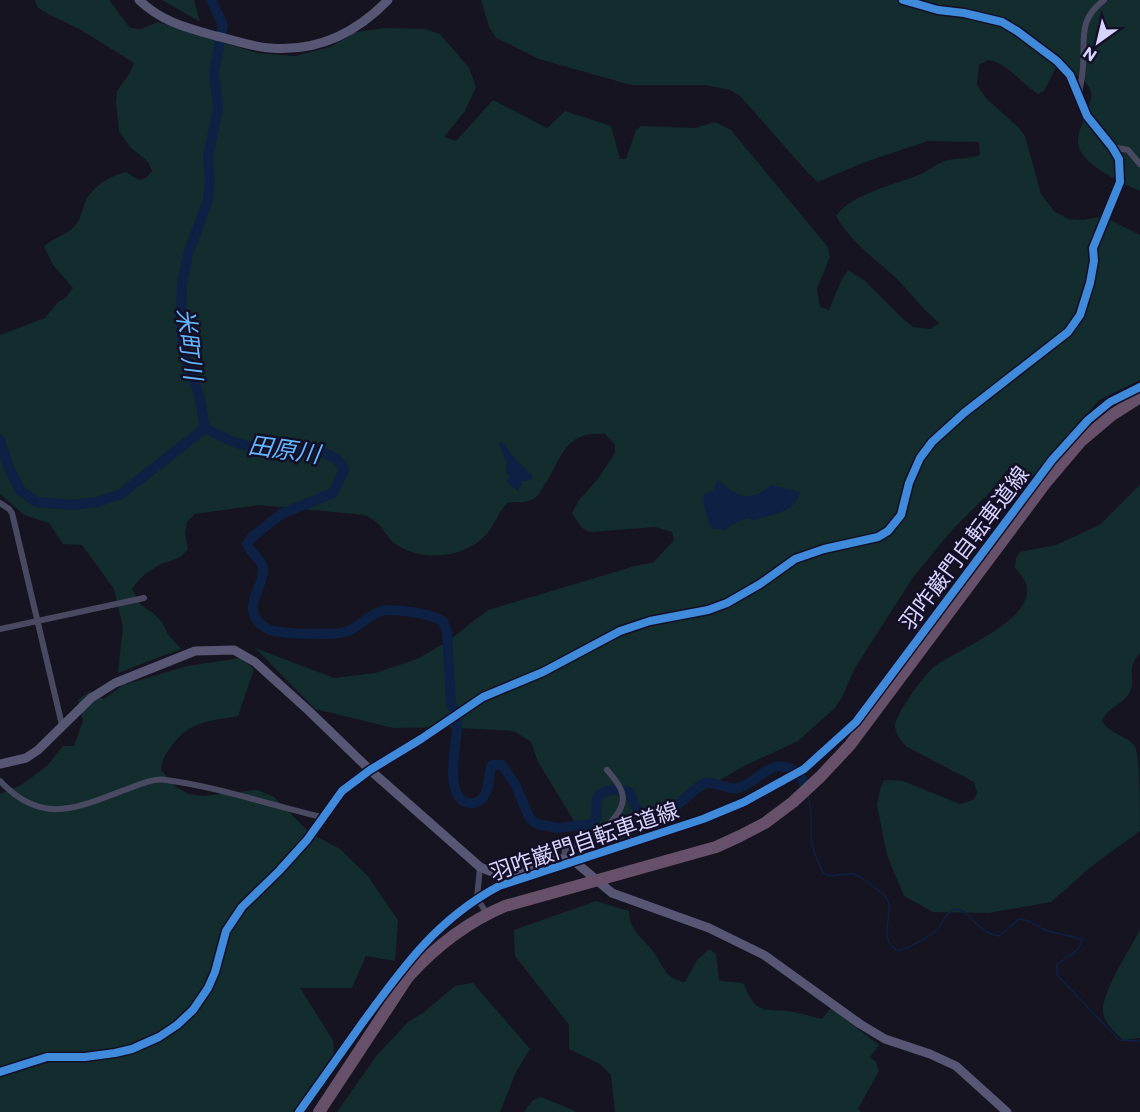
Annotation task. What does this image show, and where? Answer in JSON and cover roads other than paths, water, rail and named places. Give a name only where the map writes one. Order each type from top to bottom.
[{"type":"highway","points":[[319,1112],[408,977],[445,941],[505,906],[716,847],[765,823],[793,802],[850,745],[1047,481],[1073,450],[1112,415],[1140,397]]},
{"type":"street","points":[[139,0],[179,27],[268,48],[316,45],[350,31],[375,14],[388,0]]},
{"type":"street","points":[[0,1072],[47,1057],[85,1057],[124,1051],[159,1037],[177,1025],[194,1010],[208,988],[215,972],[226,931],[242,907],[307,840],[342,792],[370,770],[483,697],[543,672],[620,631],[650,621],[708,610],[727,603],[795,560],[824,549],[878,537],[888,531],[901,515],[909,483],[920,458],[932,442],[964,413],[1063,338],[1080,315],[1090,283],[1094,261],[1093,248],[1120,182],[1119,159],[1087,116],[1070,75],[1058,63],[1002,22],[964,13],[938,10],[903,0]]},
{"type":"street","points":[[1079,95],[1085,23],[1094,8],[1104,0]]},
{"type":"street","points":[[1112,147],[1128,150],[1140,164]]},
{"type":"street","points":[[0,503],[9,508],[12,513],[62,724]]},
{"type":"street","points":[[0,629],[144,598]]},
{"type":"street","points":[[0,764],[26,758],[38,750],[91,698],[115,683],[195,651],[228,649],[241,652],[255,662],[370,770],[480,867],[492,872],[509,873],[554,858],[574,861],[612,892],[709,928],[764,955],[873,1033],[897,1044],[937,1056],[956,1066],[1007,1112]]},
{"type":"street","points":[[564,859],[565,849],[591,842],[620,813],[624,799],[619,784],[607,770]]},
{"type":"street","points":[[0,782],[26,802],[46,809],[60,810],[76,807],[144,783],[168,780],[322,817]]},
{"type":"street","points":[[480,867],[477,898],[488,914]]},
{"type":"water","points":[[499,442],[505,444],[532,476],[531,480],[523,481],[518,491],[507,482],[509,476],[506,472],[507,460],[504,459]]},
{"type":"water","points":[[718,480],[731,491],[744,496],[757,494],[771,485],[800,492],[793,504],[782,512],[754,520],[749,518],[736,522],[725,530],[711,528],[704,507],[703,495],[713,490]]},
{"type":"waterway","name":"米町川","points":[[205,428],[200,399],[182,340],[181,312],[182,285],[188,254],[208,200],[210,181],[208,157],[218,108],[214,72],[223,25],[211,0]]},
{"type":"waterway","name":"田原川","points":[[205,428],[244,445],[318,452],[330,455],[338,461],[344,470],[333,493],[281,514],[251,538],[247,544],[261,563],[263,570],[253,613],[257,621],[270,630],[297,633],[342,633],[378,612],[389,610],[431,616],[443,621],[447,632],[451,704],[457,720],[453,769],[456,791],[460,799],[468,803],[475,803],[481,799],[488,789],[492,765],[502,765],[515,784],[530,819],[537,824],[557,828],[592,824],[596,818],[599,796],[611,790],[629,792],[642,815],[656,818],[671,810],[703,784],[713,783],[737,788],[776,767],[783,766],[796,772],[805,786]]},
{"type":"waterway","name":"米町川","points":[[0,440],[9,468],[20,490],[36,502],[71,505],[97,502],[121,494],[205,428]]},
{"type":"waterway","name":"田原川","points":[[808,796],[811,810],[812,845],[823,873],[831,876],[854,874],[885,896],[889,909],[887,933],[892,946],[899,951],[924,939],[937,930],[945,917],[956,909],[964,912],[993,935],[999,936],[1019,919],[1023,919],[1045,930],[1082,940],[1076,951],[1057,964],[1057,975],[1119,1040],[1140,1041]]}]
